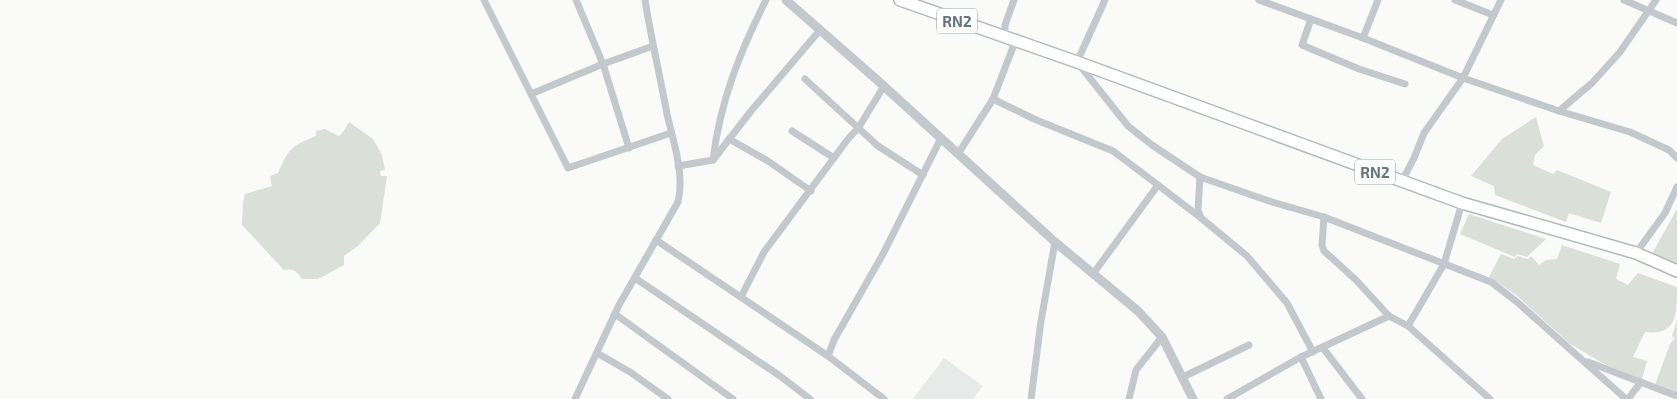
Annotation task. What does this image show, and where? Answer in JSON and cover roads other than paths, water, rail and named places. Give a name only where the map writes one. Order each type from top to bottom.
[{"type":"highway","name":"RN2","points":[[900,0],[1077,62],[1462,203],[1636,253],[1677,272]]},
{"type":"street","points":[[484,0],[568,168],[671,133]]},
{"type":"street","points":[[576,0],[603,64],[629,148]]},
{"type":"street","points":[[577,398],[615,314],[678,202],[680,191],[678,166],[645,0]]},
{"type":"street","points":[[713,160],[729,84],[738,58],[766,0]]},
{"type":"street","points":[[786,0],[884,86],[1055,242],[1138,311],[1162,337],[1192,399]]},
{"type":"street","points":[[958,154],[993,99],[1010,40],[1006,25],[1014,0]]},
{"type":"street","points":[[1105,0],[1077,62],[1128,126],[1152,145],[1200,177],[1269,201],[1324,217],[1491,282],[1517,302],[1627,399],[1641,382]]},
{"type":"street","points":[[1259,0],[1363,38],[1463,78],[1559,111],[1630,132],[1669,150],[1677,158]]},
{"type":"street","points":[[1363,38],[1378,0]]},
{"type":"street","points":[[1455,0],[1493,15]]},
{"type":"street","points":[[1402,181],[1424,133],[1463,78],[1501,0]]},
{"type":"street","points":[[1624,0],[1677,23]]},
{"type":"street","points":[[1559,111],[1592,83],[1620,52],[1656,0]]},
{"type":"street","points":[[1311,19],[1302,45],[1359,69],[1405,84]]},
{"type":"street","points":[[678,166],[713,160],[820,30]]},
{"type":"street","points":[[532,94],[603,64],[653,46]]},
{"type":"street","points":[[805,79],[878,146],[923,175]]},
{"type":"street","points":[[741,297],[764,252],[859,127],[884,86]]},
{"type":"street","points":[[993,99],[1113,151],[1201,218],[1247,256],[1287,303],[1313,352]]},
{"type":"street","points":[[792,132],[834,158]]},
{"type":"street","points":[[828,356],[834,340],[883,254],[941,138]]},
{"type":"street","points":[[729,139],[768,161],[811,191]]},
{"type":"street","points":[[1200,177],[1198,210],[1201,218]]},
{"type":"street","points":[[1093,274],[1158,185]]},
{"type":"street","points":[[1636,253],[1666,213],[1677,187]]},
{"type":"street","points":[[1408,326],[1444,264],[1462,203]]},
{"type":"street","points":[[1324,217],[1322,245],[1324,251],[1356,280],[1389,316],[1408,326],[1490,399]]},
{"type":"street","points":[[656,240],[828,356],[884,399]]},
{"type":"street","points":[[1031,399],[1041,321],[1055,242]]},
{"type":"street","points":[[635,278],[780,376],[810,399]]},
{"type":"street","points":[[615,314],[733,399]]},
{"type":"street","points":[[1227,399],[1301,356],[1323,348],[1389,316]]},
{"type":"street","points":[[1129,399],[1136,370],[1162,337]]},
{"type":"street","points":[[1183,377],[1249,345]]},
{"type":"street","points":[[1323,348],[1362,399]]},
{"type":"street","points":[[597,353],[630,372],[668,399]]},
{"type":"street","points":[[1301,356],[1321,399]]},
{"type":"street","points":[[1583,360],[1677,396]]}]
